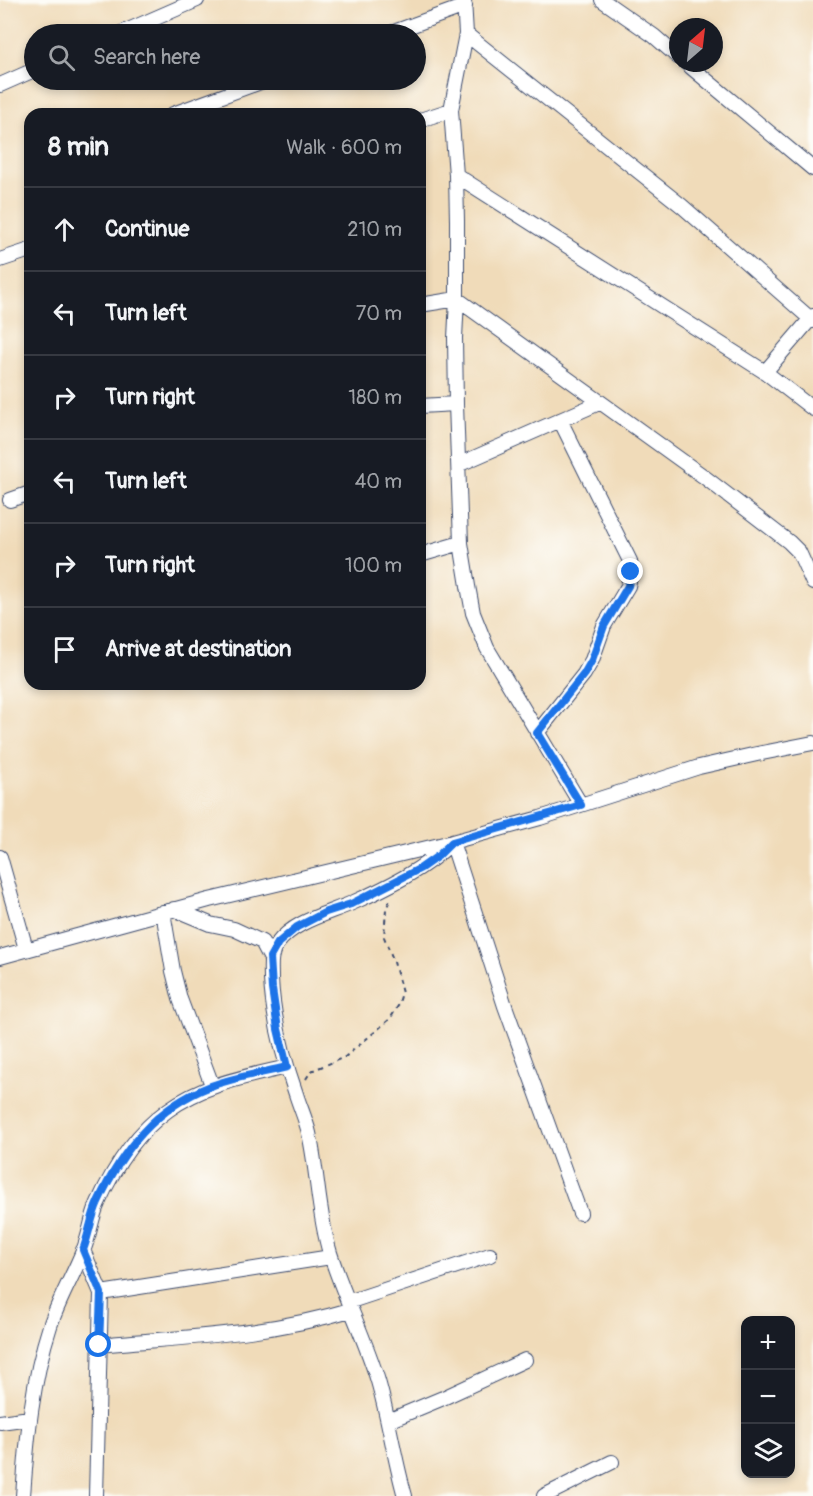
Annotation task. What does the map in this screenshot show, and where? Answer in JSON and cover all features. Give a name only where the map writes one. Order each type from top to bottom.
[{"type":"street","points":[[602,0],[669,49]]},
{"type":"street","points":[[141,24],[193,1]]},
{"type":"street","points":[[413,24],[464,3],[466,34],[451,110],[456,175],[457,299],[454,338],[462,543],[473,613],[487,648],[581,805]]},
{"type":"street","points":[[466,34],[682,206],[812,318],[765,372]]},
{"type":"street","points":[[697,72],[813,169]]},
{"type":"street","points":[[0,86],[24,75]]},
{"type":"street","points":[[189,108],[238,90]]},
{"type":"street","points":[[426,118],[451,110]]},
{"type":"street","points":[[456,175],[765,372],[813,409]]},
{"type":"street","points":[[0,260],[24,252]]},
{"type":"street","points":[[426,304],[457,299],[703,476],[789,542],[799,552],[813,583]]},
{"type":"street","points":[[460,464],[599,403]]},
{"type":"street","points":[[426,406],[456,404]]},
{"type":"street","points":[[537,733],[588,667],[604,626],[628,586],[631,572],[630,561],[560,420]]},
{"type":"street","points":[[10,500],[24,495]]},
{"type":"street","points":[[426,553],[462,543]]},
{"type":"street","points":[[0,957],[169,911],[452,842],[581,805],[699,767],[813,743]]},
{"type":"street","points":[[270,957],[278,943],[297,927],[326,912],[351,904],[421,868],[452,842]]},
{"type":"street","points":[[452,842],[505,1006],[580,1213]]},
{"type":"street","points":[[0,856],[26,949]]},
{"type":"street","points":[[169,911],[234,929],[262,942],[270,957],[278,1029],[287,1067],[309,1132],[322,1225],[331,1257],[370,1359],[388,1421],[405,1496]]},
{"type":"street","points":[[169,911],[173,971],[180,999],[212,1085]]},
{"type":"street","points":[[23,1496],[30,1418],[38,1371],[51,1325],[66,1285],[83,1250],[98,1203],[119,1164],[136,1137],[168,1109],[212,1085],[287,1067]]},
{"type":"street","points":[[83,1250],[101,1293],[96,1496]]},
{"type":"street","points":[[99,1345],[239,1333],[316,1320],[490,1255]]},
{"type":"street","points":[[101,1293],[331,1257]]},
{"type":"street","points":[[388,1421],[525,1360]]},
{"type":"street","points":[[0,1422],[30,1418]]},
{"type":"street","points":[[544,1496],[612,1461]]},
{"type":"path","points":[[295,1093],[311,1071],[345,1057],[390,1019],[398,1006],[402,993],[394,962],[384,937],[386,909],[393,894]]},
{"type":"route","points":[[99,1345],[101,1293],[83,1250],[98,1203],[136,1137],[168,1109],[212,1085],[287,1067],[272,989],[270,957],[278,943],[297,927],[326,912],[351,904],[421,868],[452,842],[581,805],[537,733],[584,674],[592,660],[604,626],[628,586],[631,572]]}]
